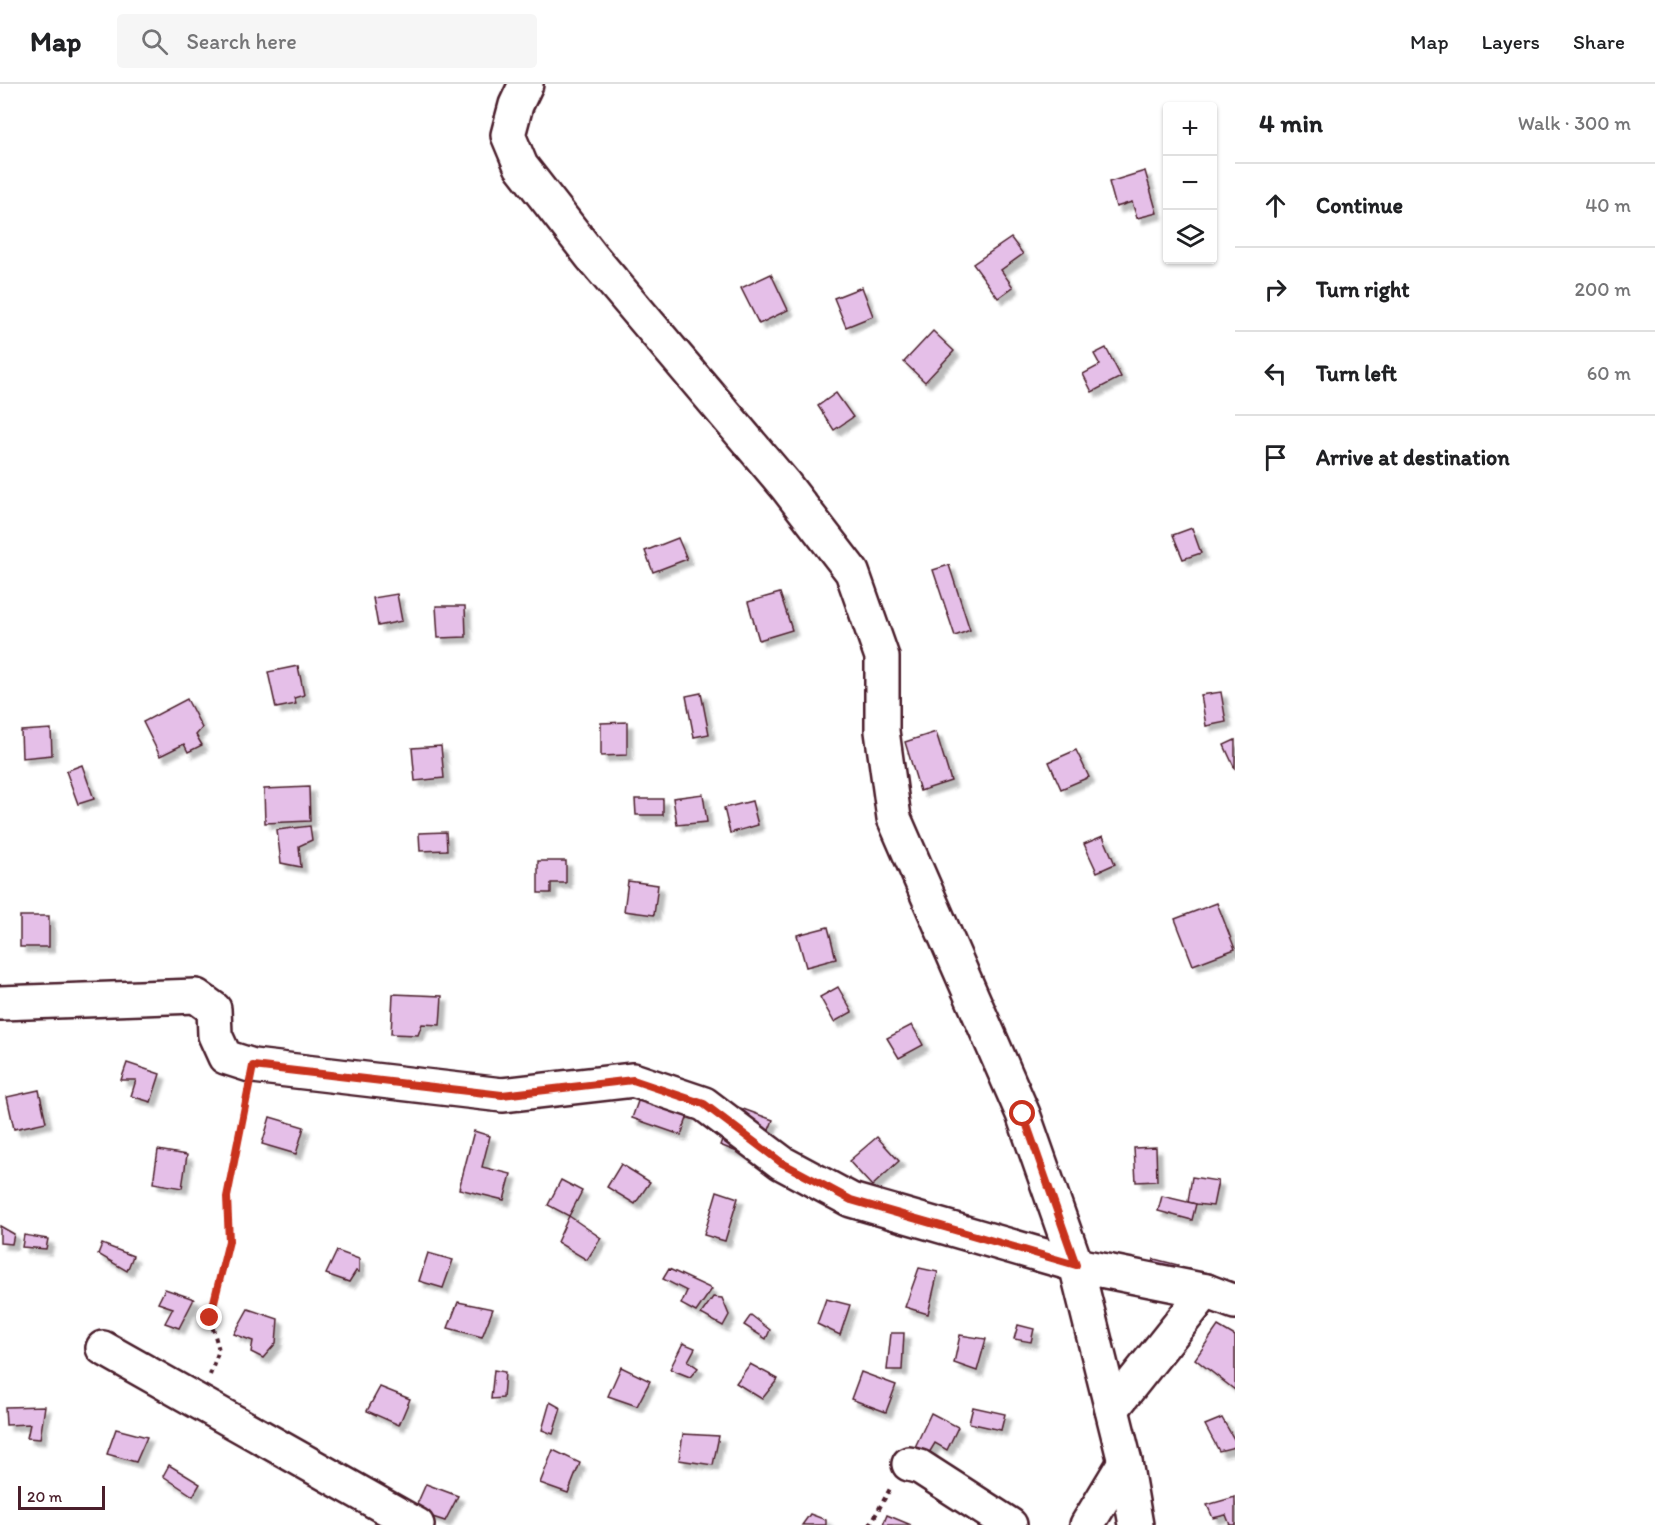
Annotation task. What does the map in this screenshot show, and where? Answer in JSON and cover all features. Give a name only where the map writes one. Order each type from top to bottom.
[{"type":"street","points":[[526,84],[516,105],[508,135],[521,166],[591,257],[786,485],[852,572],[882,657],[882,731],[894,818],[1023,1114],[1076,1265],[1125,1462],[1136,1525]]},
{"type":"street","points":[[0,1003],[196,996],[214,1010],[215,1035],[225,1057],[253,1066],[502,1095],[633,1080],[704,1104],[782,1163],[851,1200],[1076,1265],[1221,1297]]},
{"type":"street","points":[[1112,1409],[1221,1297]]},
{"type":"street","points":[[103,1348],[417,1525]]},
{"type":"street","points":[[1087,1525],[1125,1462]]},
{"type":"street","points":[[909,1464],[920,1467],[1010,1525]]},
{"type":"path","points":[[201,1403],[219,1350],[210,1318],[229,1241],[227,1197],[253,1066]]},
{"type":"path","points":[[870,1525],[901,1468],[909,1464]]},
{"type":"building","points":[[1145,171],[1157,213],[1137,218],[1132,202],[1116,207],[1109,182]]},
{"type":"building","points":[[1011,238],[1023,254],[1001,270],[1013,287],[998,298],[973,264]]},
{"type":"building","points":[[771,274],[788,310],[759,324],[741,288]]},
{"type":"building","points":[[862,287],[873,316],[846,327],[834,298]]},
{"type":"building","points":[[933,331],[954,351],[925,382],[904,362]]},
{"type":"building","points":[[1106,348],[1121,377],[1092,392],[1083,374],[1100,365],[1094,354]]},
{"type":"building","points":[[836,393],[853,417],[834,430],[818,406]]},
{"type":"building","points":[[1192,528],[1201,553],[1183,559],[1173,535]]},
{"type":"building","points":[[678,538],[687,559],[653,572],[645,551]]},
{"type":"building","points":[[949,565],[970,630],[955,636],[933,570]]},
{"type":"building","points":[[780,593],[792,630],[759,640],[748,602]]},
{"type":"building","points":[[397,594],[402,621],[378,626],[373,598]]},
{"type":"building","points":[[436,606],[465,606],[466,637],[438,638]]},
{"type":"building","points":[[298,666],[304,695],[294,698],[296,704],[276,708],[268,672]]},
{"type":"building","points":[[1221,692],[1226,722],[1206,726],[1201,695]]},
{"type":"building","points":[[701,693],[709,734],[694,737],[686,696]]},
{"type":"building","points":[[187,699],[202,728],[196,735],[202,745],[188,752],[184,744],[160,756],[143,722]]},
{"type":"building","points":[[627,722],[627,755],[601,756],[601,723]]},
{"type":"building","points":[[51,729],[52,755],[22,758],[21,731]]},
{"type":"building","points":[[936,732],[951,781],[920,791],[905,742]]},
{"type":"building","points":[[1235,740],[1235,769],[1224,745]]},
{"type":"building","points":[[441,746],[444,778],[415,781],[412,748]]},
{"type":"building","points":[[1076,750],[1089,777],[1061,789],[1049,762]]},
{"type":"building","points":[[82,765],[94,799],[78,804],[66,771]]},
{"type":"building","points":[[309,787],[310,821],[265,823],[264,789]]},
{"type":"building","points":[[703,794],[707,822],[677,825],[673,798]]},
{"type":"building","points":[[635,799],[663,799],[663,815],[636,815]]},
{"type":"building","points":[[752,801],[758,825],[730,833],[724,808]]},
{"type":"building","points":[[310,826],[312,840],[299,846],[301,867],[281,863],[277,830]]},
{"type":"building","points":[[446,832],[447,850],[420,851],[419,833]]},
{"type":"building","points":[[1103,836],[1115,864],[1097,872],[1084,844]]},
{"type":"building","points":[[538,861],[566,861],[566,883],[551,883],[551,893],[538,893]]},
{"type":"building","points":[[628,881],[658,885],[654,915],[624,911]]},
{"type":"building","points":[[1217,903],[1235,949],[1193,965],[1175,919]]},
{"type":"building","points":[[20,916],[49,916],[49,947],[20,947]]},
{"type":"building","points":[[828,927],[836,959],[806,967],[797,935]]},
{"type":"building","points":[[838,987],[852,1012],[834,1022],[820,997]]},
{"type":"building","points":[[393,994],[442,996],[440,1025],[422,1024],[418,1035],[391,1034]]},
{"type":"building","points":[[912,1025],[923,1045],[899,1058],[887,1038]]},
{"type":"building","points":[[127,1063],[160,1074],[151,1102],[131,1096],[136,1080],[121,1080]]},
{"type":"building","points":[[39,1090],[46,1122],[14,1129],[7,1097]]},
{"type":"building","points":[[641,1093],[690,1110],[681,1135],[632,1118]]},
{"type":"building","points":[[735,1106],[773,1120],[757,1160],[720,1145]]},
{"type":"building","points":[[270,1117],[304,1127],[296,1154],[262,1144]]},
{"type":"building","points":[[474,1131],[490,1136],[482,1167],[511,1174],[504,1200],[459,1189]]},
{"type":"building","points":[[877,1137],[899,1161],[872,1186],[849,1161]]},
{"type":"building","points":[[1156,1147],[1157,1181],[1136,1182],[1134,1148]]},
{"type":"building","points":[[158,1150],[187,1155],[182,1188],[153,1183]]},
{"type":"building","points":[[621,1164],[650,1182],[635,1204],[607,1187]]},
{"type":"building","points":[[1192,1177],[1218,1181],[1213,1206],[1188,1202]]},
{"type":"building","points":[[561,1180],[582,1191],[569,1216],[548,1205]]},
{"type":"building","points":[[717,1191],[738,1198],[725,1241],[704,1235]]},
{"type":"building","points":[[1162,1196],[1196,1204],[1192,1220],[1158,1211]]},
{"type":"building","points":[[569,1216],[601,1238],[587,1260],[557,1242]]},
{"type":"building","points":[[0,1226],[14,1234],[12,1244],[0,1243]]},
{"type":"building","points":[[24,1235],[48,1239],[46,1249],[22,1247]]},
{"type":"building","points":[[102,1244],[133,1256],[127,1271],[98,1254]]},
{"type":"building","points":[[337,1251],[359,1259],[359,1272],[356,1271],[349,1282],[326,1274]]},
{"type":"building","points":[[428,1253],[453,1260],[443,1288],[419,1281]]},
{"type":"building","points":[[1154,1259],[1178,1265],[1174,1278],[1151,1272]]},
{"type":"building","points":[[919,1268],[938,1272],[928,1314],[905,1307]]},
{"type":"building","points":[[669,1269],[712,1289],[696,1312],[681,1304],[687,1291],[663,1279]]},
{"type":"building","points":[[165,1289],[194,1299],[179,1328],[165,1323],[173,1308],[158,1303]]},
{"type":"building","points":[[713,1297],[722,1298],[729,1315],[723,1326],[701,1314]]},
{"type":"building","points":[[826,1299],[850,1305],[840,1335],[817,1324]]},
{"type":"building","points":[[458,1302],[493,1309],[482,1337],[448,1328]]},
{"type":"building","points":[[248,1309],[278,1319],[276,1343],[263,1358],[251,1352],[253,1341],[234,1334]]},
{"type":"building","points":[[751,1315],[770,1330],[766,1339],[744,1325]]},
{"type":"building","points":[[1018,1325],[1034,1329],[1031,1342],[1014,1339]]},
{"type":"building","points":[[1218,1326],[1235,1336],[1235,1390],[1195,1359]]},
{"type":"building","points":[[891,1333],[904,1333],[902,1370],[887,1370]]},
{"type":"building","points":[[960,1335],[986,1339],[977,1371],[954,1363]]},
{"type":"building","points":[[683,1343],[695,1348],[688,1361],[698,1368],[690,1377],[670,1369]]},
{"type":"building","points":[[750,1364],[778,1379],[762,1399],[736,1383]]},
{"type":"building","points":[[621,1367],[650,1381],[637,1406],[608,1396]]},
{"type":"building","points":[[494,1370],[505,1372],[503,1398],[491,1399]]},
{"type":"building","points":[[861,1372],[896,1385],[886,1412],[851,1399]]},
{"type":"building","points":[[380,1387],[410,1399],[399,1425],[367,1411]]},
{"type":"building","points":[[550,1402],[561,1408],[553,1434],[542,1430]]},
{"type":"building","points":[[45,1406],[40,1439],[27,1438],[30,1424],[6,1425],[5,1407]]},
{"type":"building","points":[[973,1407],[1005,1414],[1001,1430],[969,1423]]},
{"type":"building","points":[[931,1413],[958,1427],[947,1450],[935,1443],[929,1453],[915,1447]]},
{"type":"building","points":[[1222,1418],[1235,1441],[1235,1447],[1219,1451],[1205,1425]]},
{"type":"building","points":[[116,1429],[147,1437],[136,1462],[107,1454]]},
{"type":"building","points":[[683,1434],[719,1436],[713,1465],[679,1460]]},
{"type":"building","points":[[553,1450],[580,1463],[568,1493],[540,1483]]},
{"type":"building","points":[[169,1465],[200,1484],[193,1496],[163,1476]]},
{"type":"building","points":[[426,1484],[458,1496],[445,1521],[414,1511]]},
{"type":"building","points":[[1235,1497],[1235,1525],[1230,1525],[1226,1515],[1213,1518],[1207,1505]]},
{"type":"building","points":[[810,1514],[826,1520],[826,1525],[802,1525]]},
{"type":"building","points":[[887,1515],[911,1525],[883,1525]]},
{"type":"route","points":[[210,1318],[229,1241],[227,1197],[253,1066],[502,1095],[633,1080],[704,1104],[782,1163],[851,1200],[1076,1265],[1023,1114]]}]
